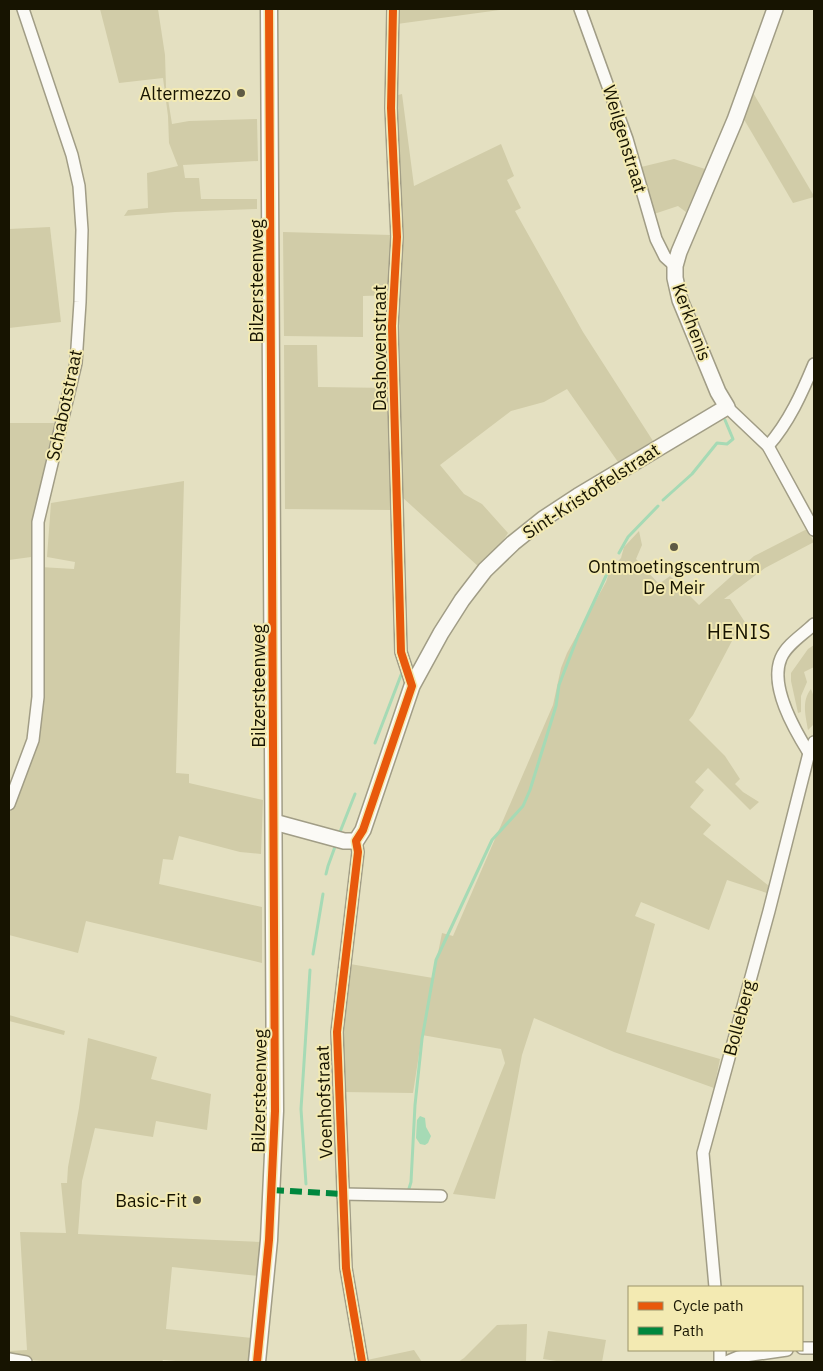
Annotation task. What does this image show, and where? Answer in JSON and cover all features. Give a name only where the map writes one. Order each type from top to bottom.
[{"type":"main road","name":"Bilzersteenweg","points":[[257,1362],[269,1232],[275,1111],[269,9]]},
{"type":"street","name":"Schabotstraat","points":[[9,804],[33,740],[38,697],[38,522],[76,363],[82,230],[79,186],[72,155],[23,9]]},
{"type":"street","name":"Dashovenstraat","points":[[394,9],[391,108],[397,237],[392,326],[393,365],[401,652],[412,686]]},
{"type":"street","name":"Weilgenstraat","points":[[580,9],[624,131],[656,239],[665,257],[675,266]]},
{"type":"street","name":"Kerkhenis","points":[[775,9],[734,120],[679,252],[675,266],[675,278],[680,300],[718,392],[727,406],[768,446],[814,530]]},
{"type":"street","points":[[768,446],[781,431],[799,400],[814,364]]},
{"type":"street","name":"Sint-Kristoffelstraat","points":[[356,840],[363,830],[412,686],[441,633],[462,600],[485,570],[513,543],[578,496],[727,406]]},
{"type":"street","points":[[812,748],[798,736],[782,700],[778,674],[781,656],[814,624]]},
{"type":"street","name":"Bolleberg","points":[[715,1286],[703,1153],[812,748]]},
{"type":"street","points":[[274,822],[344,841],[356,840]]},
{"type":"street","name":"Voenhofstraat","points":[[356,840],[358,852],[337,1032],[346,1268],[362,1362]]},
{"type":"street","points":[[342,1194],[442,1196]]},
{"type":"street","points":[[726,1362],[738,1357],[780,1351]]},
{"type":"street","points":[[9,1359],[26,1362]]},
{"type":"shaded area","points":[[100,9],[158,9],[172,124],[189,121],[257,119],[258,161],[183,165],[185,178],[199,178],[201,199],[257,199],[257,209],[124,216],[128,210],[148,208],[147,173],[178,166],[169,143],[163,78],[119,83]]},
{"type":"shaded area","points":[[397,9],[507,9],[397,24]]},
{"type":"shaded area","points":[[752,91],[814,197],[793,203],[742,116]]},
{"type":"shaded area","points":[[402,94],[414,186],[501,144],[514,176],[507,180],[521,208],[515,211],[583,332],[653,441],[618,462],[567,389],[544,402],[511,411],[440,465],[464,494],[482,504],[508,533],[500,545],[479,567],[402,497],[394,96]]},
{"type":"shaded area","points":[[674,159],[705,169],[686,212],[678,206],[654,214],[641,167]]},
{"type":"shaded area","points":[[50,227],[61,322],[9,328],[9,229]]},
{"type":"shaded area","points":[[283,232],[391,235],[392,295],[363,296],[363,337],[284,336]]},
{"type":"shaded area","points":[[284,345],[317,345],[318,387],[391,388],[393,510],[285,509]]},
{"type":"shaded area","points":[[9,423],[59,423],[35,520],[31,557],[9,560]]},
{"type":"shaded area","points":[[184,481],[176,773],[189,774],[189,783],[263,800],[261,854],[240,852],[179,836],[173,860],[163,859],[159,884],[262,907],[262,963],[86,921],[78,953],[9,935],[9,814],[32,755],[40,567],[74,569],[75,562],[47,557],[51,503]]},
{"type":"shaded area","points":[[807,529],[814,542],[765,568],[724,599],[730,599],[748,627],[733,639],[689,720],[725,756],[740,779],[735,784],[743,792],[759,802],[750,810],[708,768],[695,782],[704,790],[690,807],[711,825],[703,834],[769,886],[767,893],[727,880],[709,930],[641,902],[635,916],[655,924],[626,1032],[720,1059],[714,1088],[614,1052],[534,1018],[522,1055],[495,1199],[453,1194],[505,1063],[501,1049],[422,1035],[413,1093],[343,1092],[344,1028],[350,964],[433,978],[442,933],[453,936],[553,705],[561,668],[567,653],[606,582],[610,570],[621,558],[624,547],[639,531],[642,545],[636,559],[659,584],[670,576],[699,605],[754,556]]},
{"type":"shaded area","points":[[814,645],[814,667],[804,672],[807,682],[801,696],[801,712],[798,713],[791,673],[808,649]]},
{"type":"shaded area","points":[[811,689],[814,697],[814,724],[808,730],[805,704]]},
{"type":"shaded area","points":[[9,1015],[65,1031],[64,1035],[9,1021]]},
{"type":"shaded area","points":[[88,1038],[157,1057],[151,1079],[211,1094],[207,1130],[156,1121],[153,1137],[95,1128],[82,1181],[78,1234],[261,1242],[258,1276],[172,1267],[166,1329],[252,1338],[249,1362],[163,1360],[162,1362],[53,1362],[9,1358],[9,1351],[27,1350],[20,1232],[66,1233],[61,1183],[67,1183]]},
{"type":"shaded area","points":[[420,1116],[425,1118],[426,1127],[431,1136],[425,1145],[420,1144],[416,1138],[417,1120]]},
{"type":"shaded area","points":[[527,1324],[526,1362],[458,1362],[497,1325]]},
{"type":"shaded area","points":[[548,1331],[606,1340],[602,1362],[563,1362],[543,1359]]},
{"type":"shaded area","points":[[414,1350],[422,1362],[368,1362],[367,1360]]},
{"type":"waterway","points":[[663,500],[692,474],[717,443],[727,444],[733,439],[725,420]]},
{"type":"waterway","points":[[619,553],[628,537],[658,506]]},
{"type":"waterway","points":[[408,1192],[411,1182],[415,1105],[422,1039],[436,960],[492,840],[523,806],[530,790],[556,706],[559,685],[578,636],[612,563]]},
{"type":"waterway","points":[[375,743],[401,675]]},
{"type":"waterway","points":[[340,832],[355,794]]},
{"type":"waterway","points":[[326,874],[336,844]]},
{"type":"waterway","points":[[313,954],[323,894]]},
{"type":"waterway","points":[[306,1184],[301,1109],[310,970]]},
{"type":"marked path","points":[[272,1190],[342,1194]]},
{"type":"cycle path","points":[[257,1362],[269,1240],[275,1111],[269,9]]},
{"type":"cycle path","points":[[362,1362],[346,1268],[337,1032],[358,852],[356,841],[363,830],[412,686],[401,652],[392,326],[397,237],[391,108],[393,9]]},
{"type":"place","name":"Altermezzo","points":[[241,93]]},
{"type":"place","name":"Ontmoetingscentrum De Meir","points":[[674,547]]},
{"type":"place","name":"Basic-Fit","points":[[197,1200]]},
{"type":"district","name":"HENIS","points":[[739,631]]}]
